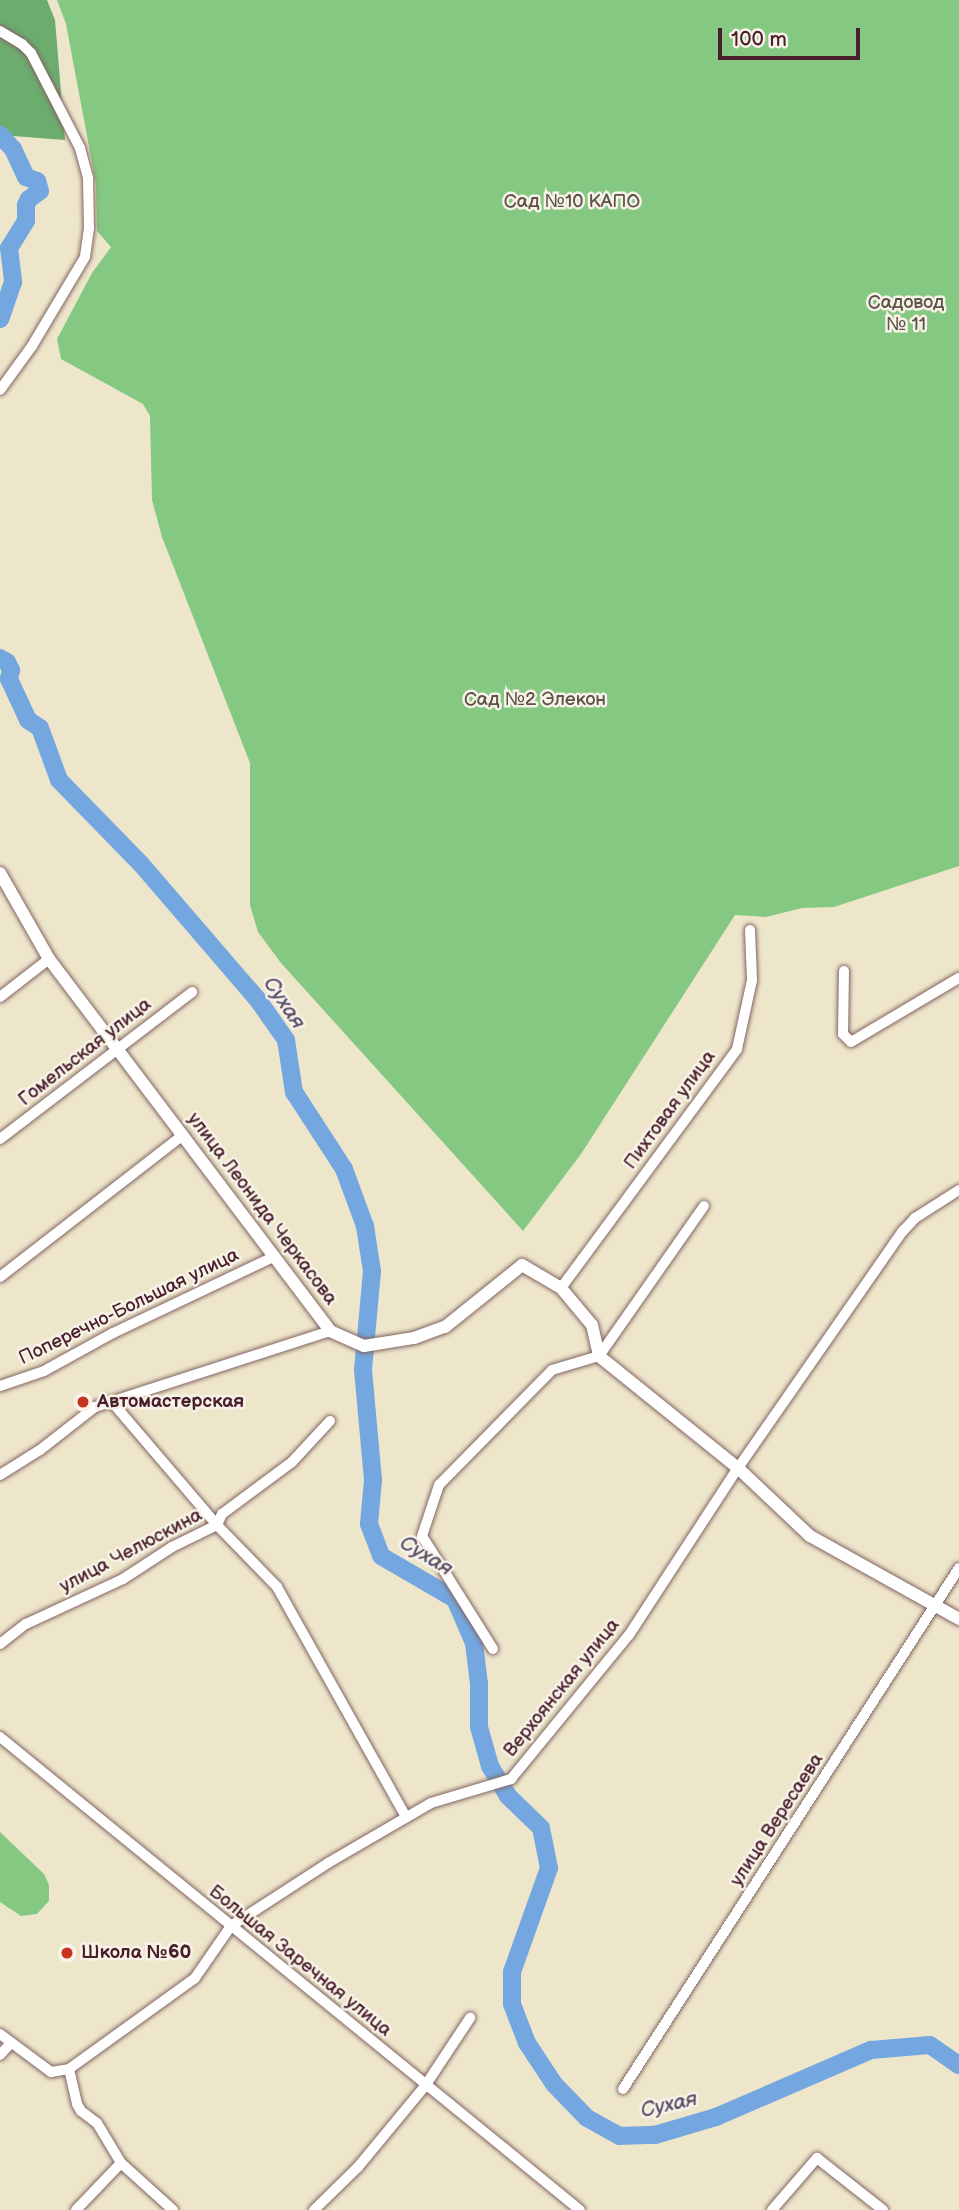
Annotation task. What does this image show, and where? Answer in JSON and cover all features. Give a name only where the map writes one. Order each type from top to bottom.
[{"type":"street","points":[[0,31],[22,44],[31,53],[80,148],[88,177],[89,228],[85,257],[32,346],[0,390]]},
{"type":"street","name":"улица Леонида Черкасова","points":[[0,873],[49,959],[330,1331],[351,1342],[375,1345],[414,1338],[445,1327],[522,1265],[561,1289],[592,1325],[599,1356]]},
{"type":"street","name":"Пихтовая улица","points":[[561,1289],[737,1049],[752,980],[750,930]]},
{"type":"street","points":[[0,997],[49,959]]},
{"type":"street","points":[[844,971],[843,1034],[851,1042],[959,978]]},
{"type":"street","name":"Гомельская улица","points":[[0,1139],[191,992]]},
{"type":"street","points":[[0,1277],[183,1135]]},
{"type":"street","name":"Верхоянская улица","points":[[69,2069],[195,1978],[231,1926],[328,1863],[431,1803],[511,1779],[629,1635],[738,1468],[903,1231],[915,1218],[959,1190]]},
{"type":"street","points":[[494,1650],[422,1536],[439,1485],[552,1370],[599,1356],[704,1206]]},
{"type":"street","name":"Поперечно-Большая улица","points":[[0,1386],[44,1371],[113,1333],[273,1257]]},
{"type":"street","points":[[0,1475],[40,1450],[95,1407],[330,1331]]},
{"type":"street","points":[[599,1356],[738,1468],[810,1536],[937,1604],[959,1619]]},
{"type":"street","points":[[112,1402],[217,1525],[278,1587],[406,1817]]},
{"type":"street","name":"улица Челюскина","points":[[0,1644],[26,1624],[123,1579],[173,1547],[217,1525],[222,1514],[292,1462],[330,1421]]},
{"type":"street","name":"улица Вересаева","points":[[623,2089],[959,1568]]},
{"type":"street","name":"Большая Заречная улица","points":[[0,1737],[580,2210]]},
{"type":"street","points":[[314,2210],[358,2167],[425,2086],[470,2018]]},
{"type":"street","points":[[0,2034],[51,2072],[69,2069],[77,2104],[97,2123],[121,2163],[173,2210]]},
{"type":"street","points":[[0,2055],[10,2044]]},
{"type":"street","points":[[772,2210],[817,2158],[883,2210]]},
{"type":"street","points":[[76,2210],[121,2163]]},
{"type":"green space","points":[[0,0],[47,0],[55,20],[65,140],[0,135]]},
{"type":"green space","name":"Сад №2 Элекон","points":[[57,0],[959,0],[959,866],[834,907],[802,908],[766,917],[735,915],[581,1154],[523,1231],[281,963],[258,932],[250,905],[250,763],[162,537],[152,500],[150,416],[143,404],[61,359],[57,339],[92,273],[111,247],[97,231],[96,184],[66,24]]},
{"type":"green space","points":[[0,1832],[44,1874],[49,1885],[49,1901],[37,1914],[21,1916],[0,1902]]},
{"type":"waterway","name":"Сухая","points":[[0,135],[13,149],[26,177],[37,181],[40,191],[29,199],[26,205],[26,221],[9,248],[13,282],[0,319]]},
{"type":"waterway","name":"Сухая","points":[[0,658],[7,662],[11,670],[9,679],[28,720],[40,728],[59,780],[141,864],[258,1000],[286,1040],[294,1092],[344,1169],[365,1226],[372,1271],[363,1370],[373,1480],[369,1524],[381,1556],[455,1599],[474,1643],[479,1684],[479,1727],[490,1766],[508,1796],[541,1828],[549,1868],[512,1972],[512,2004],[527,2043],[554,2084],[587,2118],[619,2136],[655,2135],[716,2117],[871,2050],[930,2045],[959,2065]]},
{"type":"place","name":"Автомастерская","points":[[83,1402]]},
{"type":"place","name":"Школа №60","points":[[67,1953]]},
{"type":"park label","name":"Сад №10 КАПО","points":[[572,202]]},
{"type":"park label","name":"Садовод № 11","points":[[906,314]]}]
